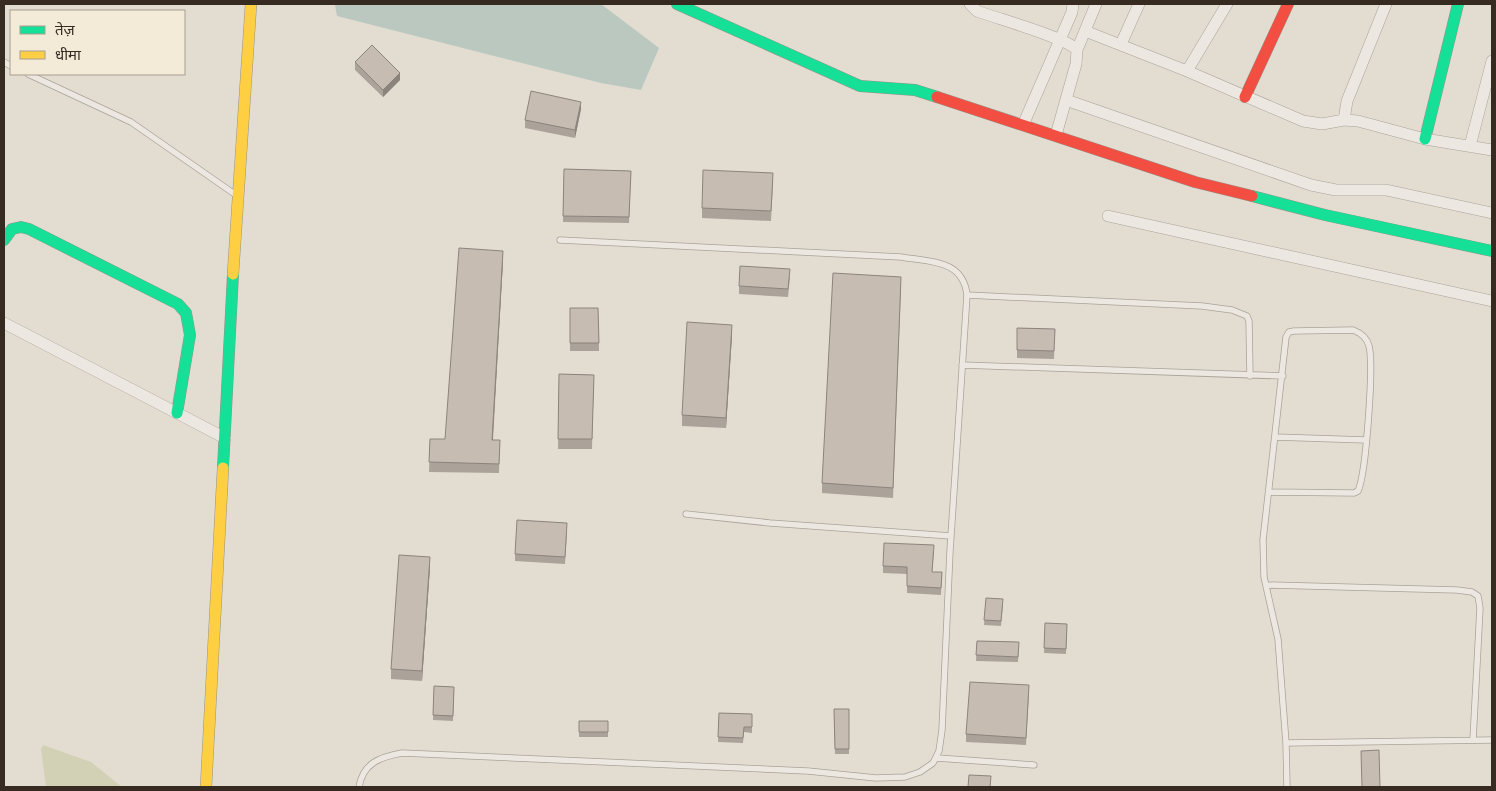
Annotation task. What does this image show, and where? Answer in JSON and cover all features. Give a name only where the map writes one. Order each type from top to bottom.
[{"type":"street","points":[[206,787],[238,196],[251,4]]},
{"type":"street","points":[[677,4],[860,86],[878,90],[904,88],[915,90],[1195,182],[1334,216],[1492,251]]},
{"type":"street","points":[[970,4],[977,11],[1059,39],[1078,50]]},
{"type":"street","points":[[1024,125],[1072,12],[1073,4]]},
{"type":"street","points":[[1056,135],[1078,50],[1095,6],[1083,4]]},
{"type":"street","points":[[1121,44],[1139,4]]},
{"type":"street","points":[[1187,71],[1227,4]]},
{"type":"street","points":[[1245,96],[1288,4]]},
{"type":"street","points":[[1344,120],[1347,101],[1386,4]]},
{"type":"street","points":[[1425,139],[1458,4]]},
{"type":"street","points":[[1085,31],[1187,71],[1309,123],[1322,124],[1344,120],[1374,124],[1425,139],[1492,150]]},
{"type":"street","points":[[1470,146],[1492,61]]},
{"type":"street","points":[[1066,100],[1311,185],[1336,190],[1386,190],[1492,213]]},
{"type":"street","points":[[1108,216],[1492,301]]},
{"type":"street","points":[[4,240],[12,229],[21,227],[29,229],[178,304],[186,313],[190,335],[178,412]]},
{"type":"street","points":[[4,322],[225,438]]},
{"type":"lane","points":[[30,75],[137,126],[238,196]]},
{"type":"lane","points":[[359,787],[364,772],[370,763],[382,757],[402,753],[808,771],[876,778],[905,777],[920,772],[937,758],[942,730],[951,536],[967,295],[962,276],[950,267],[901,258],[560,240]]},
{"type":"lane","points":[[967,295],[1154,304],[1232,310],[1247,316],[1249,321],[1250,376]]},
{"type":"lane","points":[[1269,492],[1354,493],[1359,488],[1366,440],[1370,355],[1368,342],[1363,336],[1353,330],[1289,332],[1286,337],[1263,540],[1266,585],[1278,639],[1286,743],[1287,787]]},
{"type":"lane","points":[[962,365],[1283,376]]},
{"type":"lane","points":[[1275,437],[1366,440]]},
{"type":"lane","points":[[686,514],[770,523],[951,536]]},
{"type":"lane","points":[[1266,585],[1457,590],[1472,592],[1478,596],[1480,608],[1473,740]]},
{"type":"lane","points":[[1286,743],[1492,740]]},
{"type":"lane","points":[[937,758],[1034,765]]},
{"type":"green space","points":[[43,745],[91,762],[122,787],[46,787],[41,749]]},
{"type":"shaded area","points":[[601,4],[659,48],[641,90],[601,83],[337,16],[335,5]]},
{"type":"building","points":[[372,45],[400,73],[383,90],[355,62]]},
{"type":"building","points":[[531,91],[581,102],[575,130],[525,120]]},
{"type":"building","points":[[564,169],[631,171],[629,217],[563,216]]},
{"type":"building","points":[[703,170],[773,173],[771,211],[702,208]]},
{"type":"building","points":[[459,248],[503,251],[492,440],[500,440],[499,464],[429,462],[430,439],[445,439]]},
{"type":"building","points":[[740,266],[790,269],[788,289],[739,286]]},
{"type":"building","points":[[833,273],[901,277],[893,488],[822,483]]},
{"type":"building","points":[[570,308],[598,308],[599,343],[570,343]]},
{"type":"building","points":[[687,322],[732,325],[726,418],[682,415]]},
{"type":"building","points":[[1017,328],[1055,329],[1054,351],[1017,350]]},
{"type":"building","points":[[559,374],[594,375],[592,439],[558,439]]},
{"type":"building","points":[[517,520],[567,523],[565,557],[515,554]]},
{"type":"building","points":[[884,543],[934,545],[932,572],[942,572],[941,588],[907,586],[907,567],[883,566]]},
{"type":"building","points":[[399,555],[430,557],[422,671],[391,669]]},
{"type":"building","points":[[986,598],[1003,599],[1001,621],[984,620]]},
{"type":"building","points":[[1045,623],[1067,624],[1066,649],[1044,648]]},
{"type":"building","points":[[977,641],[1019,642],[1018,657],[976,655]]},
{"type":"building","points":[[970,682],[1029,685],[1026,738],[966,734]]},
{"type":"building","points":[[434,686],[454,687],[453,716],[433,715]]},
{"type":"building","points":[[834,709],[849,709],[849,749],[835,749]]},
{"type":"building","points":[[719,713],[752,714],[752,727],[744,727],[743,738],[718,737]]},
{"type":"building","points":[[579,721],[608,721],[608,732],[579,732]]},
{"type":"building","points":[[1379,750],[1380,787],[1362,787],[1361,751]]},
{"type":"building","points":[[969,775],[991,776],[990,787],[968,787]]},
{"type":"traffic: fast","points":[[677,4],[860,86],[915,90],[937,97]]},
{"type":"traffic: fast","points":[[1425,139],[1458,4]]},
{"type":"traffic: fast","points":[[1252,196],[1325,215],[1492,251]]},
{"type":"traffic: fast","points":[[4,240],[12,229],[21,227],[29,229],[178,304],[186,313],[190,335],[177,413]]},
{"type":"traffic: fast","points":[[223,468],[233,274]]},
{"type":"traffic: slow","points":[[233,274],[251,4]]},
{"type":"traffic: slow","points":[[206,787],[223,468]]},
{"type":"traffic: jam","points":[[1245,97],[1288,4]]},
{"type":"traffic: jam","points":[[937,97],[1195,182],[1252,196]]}]
